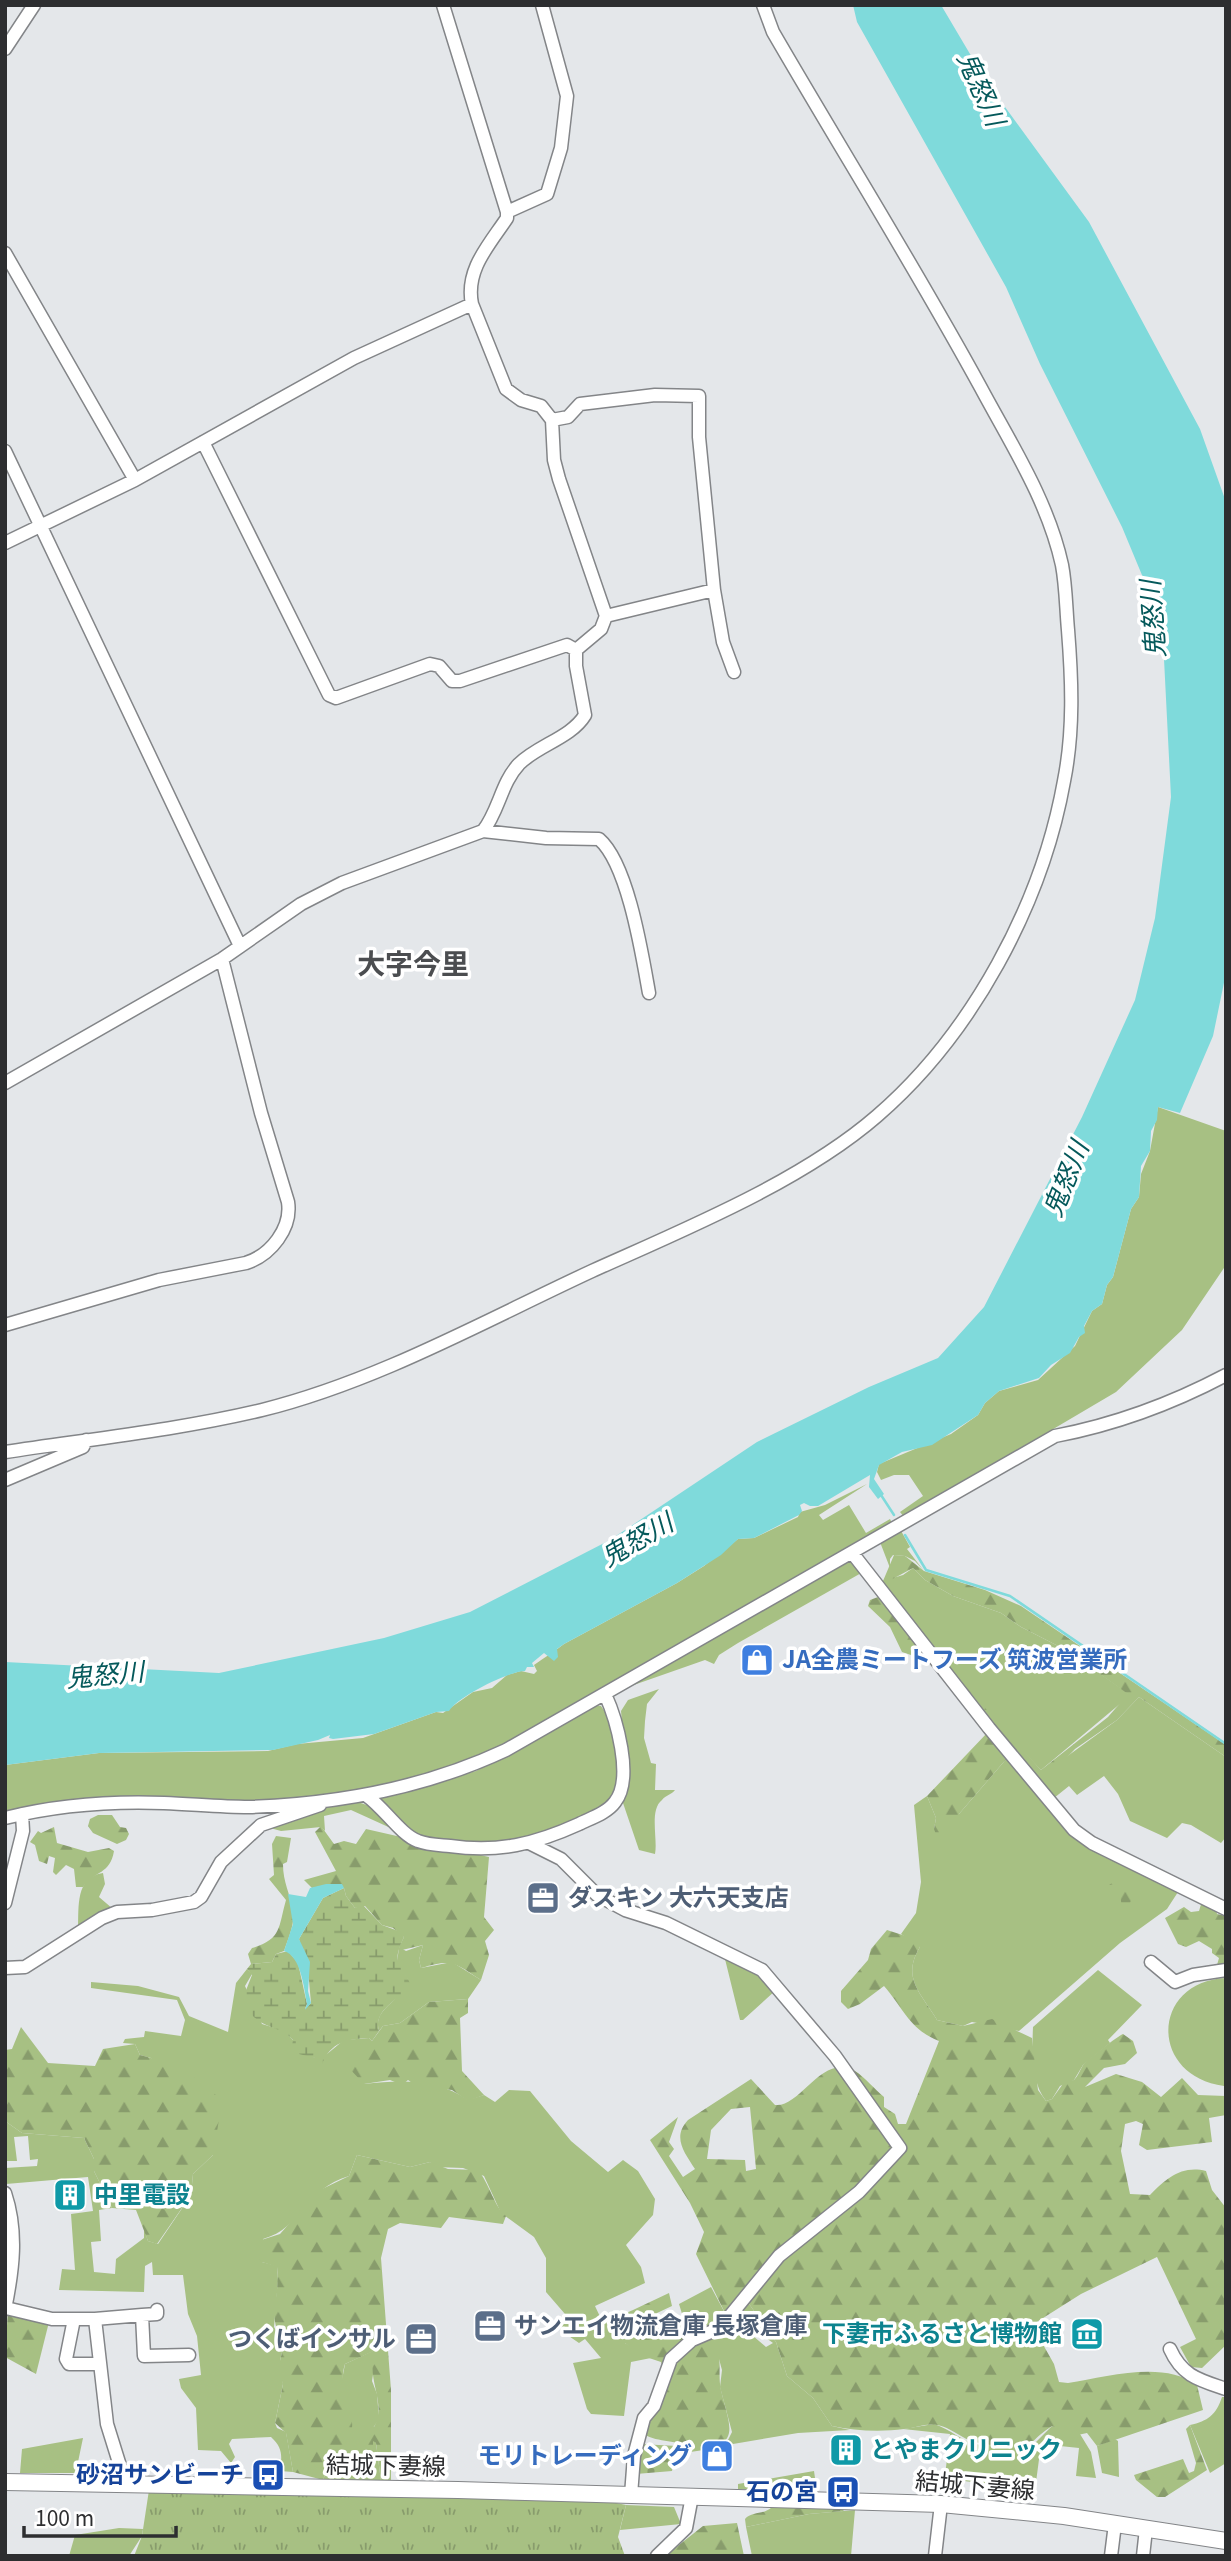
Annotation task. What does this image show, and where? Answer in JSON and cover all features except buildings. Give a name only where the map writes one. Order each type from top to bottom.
[{"type":"main road","name":"結城下妻線","points":[[5,2482],[692,2496],[941,2504],[1115,2524],[1226,2541]]},
{"type":"street","points":[[5,49],[34,5]]},
{"type":"street","points":[[443,5],[508,212],[507,218],[473,270],[469,291],[472,304],[506,389],[521,400],[541,406],[552,420],[554,460],[559,479],[606,616],[601,629],[576,650],[576,666],[584,696],[584,715],[575,727],[519,764],[507,782],[496,811],[482,831]]},
{"type":"street","points":[[508,212],[547,194],[567,118],[565,85],[542,5]]},
{"type":"street","points":[[5,1452],[262,1410],[355,1380],[470,1330],[732,1206],[795,1173],[876,1117],[942,1049],[991,979],[1048,847],[1065,781],[1072,721],[1062,567],[1046,513],[1025,469],[930,298],[773,32],[763,5]]},
{"type":"street","points":[[5,253],[135,480]]},
{"type":"street","points":[[5,543],[135,480],[354,358],[472,304]]},
{"type":"street","points":[[552,420],[568,417],[580,404],[655,395],[699,396],[699,437],[714,590],[723,642],[734,672]]},
{"type":"street","points":[[203,442],[329,695],[336,698],[430,664],[439,666],[452,681],[460,681],[567,645],[576,650]]},
{"type":"street","points":[[5,451],[43,526],[240,946]]},
{"type":"street","points":[[606,616],[714,590]]},
{"type":"street","points":[[5,1083],[222,959],[301,904],[342,883],[482,831],[546,838],[599,839],[608,847],[629,906],[649,993]]},
{"type":"street","points":[[5,1325],[184,1274],[246,1263],[260,1258],[277,1241],[290,1210],[261,1113],[222,959]]},
{"type":"street","points":[[5,1818],[108,1803],[248,1807],[323,1802],[367,1796],[421,1783],[478,1763],[853,1554],[1055,1436],[1087,1430],[1146,1410],[1226,1375]]},
{"type":"street","points":[[5,1480],[83,1447],[86,1440]]},
{"type":"street","points":[[853,1554],[989,1728],[1074,1830],[1092,1843],[1226,1909]]},
{"type":"street","points":[[367,1796],[383,1807],[404,1832],[417,1841],[494,1850],[531,1844],[601,1814],[616,1801],[622,1781],[617,1720],[605,1694]]},
{"type":"street","points":[[5,1968],[25,1967],[102,1918],[117,1912],[152,1910],[194,1902],[201,1896],[221,1862],[261,1825],[318,1809],[323,1802]]},
{"type":"street","points":[[5,1903],[23,1831],[22,1814]]},
{"type":"street","points":[[531,1844],[561,1859],[597,1895],[625,1910],[666,1923],[762,1970],[835,2056],[901,2148],[859,2192],[779,2256],[720,2328],[692,2340],[671,2359],[654,2406],[644,2418],[634,2456],[631,2495]]},
{"type":"street","points":[[1151,1962],[1175,1982],[1193,1975],[1226,1970]]},
{"type":"street","points":[[5,2193],[12,2221],[14,2260],[5,2308],[52,2319],[157,2314],[157,2310]]},
{"type":"street","points":[[142,2315],[144,2357],[189,2355]]},
{"type":"street","points":[[74,2319],[66,2359],[69,2364],[100,2364]]},
{"type":"street","points":[[95,2319],[111,2441],[126,2485]]},
{"type":"street","points":[[1170,2349],[1177,2365],[1189,2375],[1226,2389]]},
{"type":"street","points":[[657,2556],[686,2528],[692,2496]]},
{"type":"street","points":[[935,2556],[941,2504]]},
{"type":"street","points":[[1111,2556],[1115,2524]]},
{"type":"street","points":[[1143,2556],[1146,2529]]},
{"type":"green space","points":[[1158,1107],[1226,1131],[1226,1265],[1182,1330],[1116,1392],[904,1517],[900,1512],[923,1496],[909,1475],[894,1475],[881,1480],[877,1472],[879,1464],[951,1434],[978,1415],[985,1403],[999,1391],[1038,1380],[1075,1346],[1092,1311],[1102,1304],[1107,1285],[1113,1277],[1131,1209],[1139,1197],[1141,1174],[1150,1151]]},
{"type":"green space","points":[[867,1484],[819,1515],[823,1520],[849,1505],[866,1533],[890,1519],[893,1525],[477,1759],[387,1786],[314,1798],[5,1814],[5,1765],[99,1753],[268,1751],[297,1744],[363,1738],[436,1712],[443,1713],[473,1692],[492,1688],[507,1675],[521,1671],[534,1674],[537,1671],[534,1665],[564,1644],[677,1583],[738,1539],[754,1538],[798,1517],[800,1512],[825,1505]]},
{"type":"green space","points":[[900,1529],[910,1547],[907,1549],[924,1571],[915,1561],[905,1556],[893,1555],[890,1568],[880,1542]]},
{"type":"green space","points":[[894,1555],[905,1556],[924,1571],[985,1590],[1021,1606],[1226,1745],[1226,1757],[1139,1697],[1117,1720],[1075,1749],[1046,1779],[1036,1779],[962,1688],[966,1687],[1041,1770],[1108,1717],[1128,1694],[1066,1650],[1021,1627],[1001,1613],[953,1596],[925,1580],[913,1568],[887,1582],[883,1581]]},
{"type":"green space","points":[[848,1562],[855,1563],[863,1572],[738,1643],[719,1655],[714,1664],[705,1660],[628,1687]]},
{"type":"green space","points":[[913,1568],[925,1580],[953,1596],[1001,1613],[1021,1627],[1066,1650],[1129,1694],[1127,1698],[1041,1770],[962,1688],[879,1582],[903,1575]]},
{"type":"green space","points":[[878,1597],[924,1653],[914,1656],[902,1652],[890,1627],[868,1606],[870,1600]]},
{"type":"green space","points":[[659,1689],[647,1704],[644,1738],[651,1763],[656,1764],[655,1790],[675,1790],[664,1798],[656,1811],[655,1854],[639,1850],[623,1803],[626,1771],[621,1711],[628,1700]]},
{"type":"green space","points":[[1139,1697],[1226,1757],[1226,1837],[1221,1843],[1191,1825],[1182,1823],[1167,1838],[1130,1821],[1118,1794],[1104,1776],[1077,1795],[1069,1786],[1054,1798],[1036,1779],[1117,1720]]},
{"type":"green space","points":[[596,1705],[601,1706],[614,1725],[619,1768],[615,1794],[602,1808],[544,1833],[494,1846],[415,1835],[379,1798],[476,1771]]},
{"type":"green space","points":[[988,1732],[1008,1757],[959,1814],[951,1835],[938,1840],[934,1829],[936,1818],[927,1796]]},
{"type":"green space","points":[[1008,1757],[1072,1836],[1104,1857],[1140,1869],[1178,1892],[1167,1909],[1120,1943],[1019,2031],[972,2022],[963,2026],[937,2020],[915,1985],[913,1977],[912,1968],[920,1947],[901,1934],[916,1913],[921,1882],[914,1805],[927,1796],[936,1818],[934,1829],[959,1814]]},
{"type":"green space","points":[[355,1801],[381,1810],[395,1830],[351,1810],[324,1816],[325,1831],[321,1827],[281,1831],[263,1826],[332,1805]]},
{"type":"green space","points":[[98,1815],[112,1815],[120,1827],[126,1828],[129,1834],[126,1840],[117,1844],[93,1833],[88,1826],[90,1819]]},
{"type":"green space","points":[[321,1826],[334,1844],[344,1841],[356,1844],[366,1829],[489,1857],[484,1917],[494,1930],[485,1941],[489,1955],[481,1980],[453,1964],[440,1963],[421,1968],[419,1960],[423,1945],[402,1950],[399,1947],[404,1937],[393,1928],[382,1925],[365,1906],[355,1908],[346,1896],[344,1888],[326,1885],[312,1888],[304,1880],[336,1871],[315,1832]]},
{"type":"green space","points":[[54,1827],[57,1843],[88,1852],[109,1848],[114,1851],[106,1868],[83,1887],[76,1887],[74,1869],[66,1865],[56,1875],[53,1872],[55,1858],[49,1856],[47,1864],[39,1861],[35,1845],[30,1842],[38,1831],[41,1833]]},
{"type":"green space","points":[[276,1836],[291,1838],[287,1862],[283,1864],[293,1912],[292,1926],[284,1951],[276,1954],[272,1962],[251,1964],[248,1954],[252,1948],[262,1945],[274,1936],[280,1925],[286,1900],[269,1879],[274,1875],[272,1844]]},
{"type":"green space","points":[[103,1873],[105,1884],[99,1897],[113,1909],[78,1929],[80,1894],[83,1887],[87,1880]]},
{"type":"green space","points":[[1123,1876],[1136,1876],[1136,1890],[1129,1905],[1131,1918],[1127,1918],[1122,1909],[1120,1893],[1109,1885]]},
{"type":"green space","points":[[344,1888],[346,1896],[355,1908],[362,1904],[382,1925],[401,1932],[404,1937],[398,1959],[411,1986],[383,2011],[378,2024],[379,2031],[372,2041],[369,2038],[341,2043],[330,2051],[322,2064],[315,2058],[291,2052],[293,2040],[254,2017],[243,1998],[252,1975],[247,1969],[251,1964],[272,1962],[276,1954],[288,1951],[298,1963],[307,2004],[305,2009],[311,2003],[299,1939],[323,1898]]},
{"type":"green space","points":[[1202,1901],[1216,1909],[1217,1914],[1226,1916],[1224,1965],[1217,1965],[1219,1958],[1212,1953],[1212,1949],[1199,1941],[1186,1947],[1178,1944],[1165,1918],[1184,1907],[1191,1912],[1199,1911]]},
{"type":"green space","points":[[887,1930],[918,1940],[920,1947],[912,1968],[913,1977],[915,1985],[937,2020],[963,2026],[992,2019],[1032,2038],[1038,2090],[1046,2101],[1052,2099],[1065,2081],[1074,2080],[1083,2065],[1123,2034],[1133,2041],[1137,2053],[1125,2064],[1104,2068],[1085,2087],[1116,2074],[1142,2082],[1161,2097],[1182,2078],[1198,2095],[1226,2096],[1226,2115],[1209,2118],[1212,2142],[1147,2150],[1139,2145],[1143,2124],[1136,2121],[1125,2124],[1121,2151],[1130,2194],[1150,2195],[1168,2179],[1182,2172],[1206,2171],[1212,2190],[1226,2208],[1226,2345],[1202,2368],[1191,2367],[1180,2347],[1196,2339],[1157,2257],[1081,2294],[1032,2325],[1054,2364],[1059,2382],[1068,2383],[1134,2372],[1168,2373],[1197,2385],[1203,2410],[1097,2446],[1087,2433],[1073,2436],[1052,2426],[1027,2447],[1015,2451],[992,2450],[987,2443],[973,2442],[937,2425],[877,2431],[832,2426],[813,2398],[787,2376],[776,2342],[747,2301],[726,2315],[696,2254],[704,2232],[690,2203],[650,2140],[678,2117],[669,2142],[674,2149],[669,2156],[683,2177],[695,2169],[680,2138],[683,2126],[688,2120],[751,2079],[775,2105],[785,2104],[822,2074],[843,2067],[863,2077],[884,2097],[884,2107],[895,2114],[898,2124],[906,2124],[939,2041],[921,2031],[908,2018],[884,1986],[860,2004],[848,2009],[841,2002],[841,1991],[868,1960],[871,1949]],"holes":[[[750,2107],[756,2169],[746,2171],[745,2160],[707,2159],[711,2130],[731,2109]]]},
{"type":"green space","points":[[423,1945],[419,1960],[421,1968],[452,1962],[481,1980],[468,1999],[429,2002],[400,2023],[383,2026],[379,2031],[380,2016],[405,1988],[408,1980],[397,1963],[399,1947],[406,1951]]},
{"type":"green space","points":[[724,1955],[760,1975],[776,1990],[743,2020],[740,2020]]},
{"type":"green space","points":[[247,1969],[252,1974],[245,1986],[262,2024],[285,2031],[305,2054],[316,2058],[327,2054],[344,2040],[369,2038],[372,2041],[364,2084],[418,2082],[443,2088],[468,2100],[484,2095],[495,2102],[509,2090],[530,2091],[571,2141],[608,2172],[623,2160],[638,2171],[655,2199],[653,2215],[626,2245],[641,2267],[645,2283],[595,2306],[603,2323],[633,2310],[625,2328],[625,2343],[651,2358],[631,2362],[624,2416],[591,2414],[587,2409],[573,2363],[601,2358],[585,2339],[579,2343],[560,2330],[565,2314],[546,2292],[546,2258],[534,2237],[501,2213],[484,2176],[463,2168],[436,2167],[430,2162],[410,2167],[357,2155],[349,2176],[322,2190],[287,2226],[263,2239],[262,2262],[277,2266],[274,2327],[284,2343],[280,2361],[283,2384],[275,2423],[277,2428],[286,2432],[293,2472],[280,2471],[281,2452],[271,2437],[232,2439],[229,2444],[235,2457],[231,2463],[221,2451],[198,2450],[196,2408],[181,2388],[179,2379],[201,2375],[197,2336],[188,2314],[183,2275],[153,2275],[152,2262],[145,2266],[144,2292],[59,2290],[62,2269],[75,2270],[71,2214],[93,2211],[88,2177],[6,2184],[5,2168],[37,2166],[38,2159],[30,2160],[28,2136],[14,2137],[17,2161],[5,2161],[5,2121],[22,2133],[84,2138],[94,2159],[94,2171],[112,2208],[99,2210],[101,2241],[91,2242],[94,2272],[115,2274],[116,2259],[144,2238],[144,2229],[148,2241],[158,2244],[191,2195],[193,2174],[213,2155],[151,2058],[140,2055],[135,2044],[123,2043],[125,2039],[144,2037],[145,2031],[181,2036],[185,2020],[177,2000],[91,1988],[91,1982],[138,1986],[179,1997],[189,2016],[228,2032],[236,1983]]},
{"type":"green space","points":[[1098,1970],[1142,2005],[1108,2040],[1110,2043],[1083,2065],[1074,2080],[1060,2086],[1052,2099],[1046,2101],[1035,2076],[1033,2027]]},
{"type":"green space","points":[[1226,1978],[1224,2086],[1199,2078],[1181,2065],[1171,2048],[1168,2029],[1173,2011],[1184,1995],[1202,1983]]},
{"type":"green space","points":[[468,1999],[468,2013],[460,2018],[462,2071],[484,2095],[468,2101],[452,2090],[415,2085],[408,2080],[402,2085],[390,2080],[364,2084],[348,2067],[359,2045],[372,2041],[383,2026],[400,2023],[429,2002]]},
{"type":"green space","points":[[21,2027],[48,2063],[95,2066],[103,2049],[135,2044],[140,2055],[185,2072],[205,2085],[222,2102],[213,2155],[193,2174],[191,2195],[157,2244],[148,2241],[136,2210],[112,2208],[94,2171],[94,2159],[84,2138],[22,2133],[5,2121],[5,2050],[12,2049]]},
{"type":"green space","points":[[357,2155],[410,2167],[430,2162],[448,2169],[478,2170],[506,2216],[503,2224],[449,2217],[441,2228],[400,2223],[388,2229],[381,2258],[391,2390],[391,2482],[381,2481],[376,2443],[373,2441],[373,2451],[369,2454],[363,2449],[363,2431],[369,2426],[374,2427],[378,2418],[373,2370],[376,2350],[345,2364],[343,2381],[351,2412],[351,2435],[323,2480],[293,2472],[286,2433],[275,2423],[283,2384],[278,2369],[284,2344],[274,2315],[277,2267],[262,2262],[254,2252],[255,2242],[280,2234],[318,2191],[349,2176]]},
{"type":"green space","points":[[711,2287],[726,2315],[702,2329],[700,2325],[683,2317],[679,2304]]},
{"type":"green space","points":[[669,2293],[672,2306],[657,2313],[657,2322],[674,2316],[696,2319],[708,2336],[713,2337],[718,2352],[720,2383],[728,2416],[729,2434],[718,2445],[707,2449],[690,2452],[680,2444],[644,2434],[667,2377],[661,2362],[640,2355],[625,2343],[623,2322],[633,2310]]},
{"type":"green space","points":[[747,2301],[776,2342],[787,2376],[813,2398],[832,2426],[850,2430],[798,2433],[733,2444],[728,2440],[732,2432],[720,2387],[722,2370],[713,2337],[733,2319],[766,2347],[773,2343],[736,2316]]},
{"type":"green space","points":[[8,2310],[49,2322],[36,2374],[5,2357]]},
{"type":"green space","points":[[377,2349],[372,2381],[377,2394],[379,2419],[365,2440],[364,2449],[373,2440],[376,2443],[381,2481],[323,2480],[328,2467],[339,2456],[348,2405],[341,2385],[345,2364]]},
{"type":"green space","points":[[1222,2397],[1226,2397],[1226,2463],[1210,2473],[1190,2425],[1210,2416]]},
{"type":"green space","points":[[934,2424],[971,2443],[982,2445],[1033,2445],[1052,2426],[1080,2434],[1091,2452],[1096,2478],[1076,2476],[1079,2448],[1041,2444],[1035,2490],[956,2480],[954,2493],[943,2492],[950,2434],[903,2429]]},
{"type":"green space","points":[[1190,2425],[1207,2470],[1165,2497],[1157,2497],[1136,2480],[1134,2475],[1183,2459],[1189,2473],[1194,2471],[1196,2463],[1186,2429]]},
{"type":"green space","points":[[83,2438],[78,2462],[85,2463],[83,2473],[20,2473],[22,2449]]},
{"type":"green space","points":[[1115,2439],[1118,2441],[1119,2477],[1102,2473],[1097,2446]]},
{"type":"green space","points":[[641,2444],[677,2446],[672,2471],[636,2474]]},
{"type":"green space","points":[[814,2471],[817,2492],[738,2489],[738,2484]]},
{"type":"green space","points":[[149,2490],[277,2495],[602,2500],[626,2505],[618,2537],[625,2556],[134,2556],[142,2536]]},
{"type":"green space","points":[[626,2505],[674,2507],[681,2524],[620,2530]]},
{"type":"green space","points":[[772,2507],[840,2507],[844,2511],[809,2514],[746,2527],[745,2519]]},
{"type":"green space","points":[[855,2510],[851,2556],[752,2556],[746,2527],[809,2514]]},
{"type":"green space","points":[[737,2523],[744,2556],[665,2556],[703,2526]]},
{"type":"green space","points":[[119,2528],[143,2529],[142,2536],[129,2556],[69,2556],[75,2535]]},
{"type":"water","name":"鬼怒川","points":[[853,5],[941,5],[986,81],[1089,222],[1200,429],[1226,502],[1226,973],[1213,1036],[1180,1113],[1158,1107],[1157,1120],[1151,1131],[1150,1151],[1141,1166],[1139,1197],[1131,1209],[1113,1277],[1107,1285],[1102,1304],[1092,1311],[1084,1326],[1085,1333],[1079,1337],[1070,1353],[1051,1365],[1039,1378],[999,1391],[985,1403],[978,1415],[932,1445],[902,1452],[879,1465],[874,1479],[884,1494],[878,1499],[869,1487],[870,1475],[818,1506],[804,1503],[800,1505],[802,1511],[799,1515],[754,1538],[738,1539],[721,1555],[677,1583],[564,1644],[557,1649],[558,1657],[554,1661],[544,1653],[532,1663],[534,1667],[527,1667],[525,1671],[484,1686],[462,1699],[449,1711],[436,1712],[374,1734],[333,1739],[329,1738],[330,1735],[273,1750],[99,1753],[5,1765],[5,1662],[219,1673],[384,1638],[470,1612],[610,1540],[757,1442],[869,1387],[938,1358],[984,1307],[1082,1117],[1135,1000],[1155,918],[1171,797],[1164,659],[1159,616],[1122,527],[1040,364],[1006,287],[857,22]]},
{"type":"water","points":[[342,1884],[344,1888],[323,1898],[299,1939],[310,1962],[308,1991],[311,2003],[305,2010],[307,2004],[301,1973],[294,1959],[284,1951],[293,1924],[288,1894],[306,1897],[310,1888]]},
{"type":"waterway","points":[[881,1495],[894,1515]]},
{"type":"waterway","points":[[905,1535],[926,1570],[1010,1596],[1226,1744]]},
{"type":"place","name":"JA全農ミートフーズ 筑波営業所","points":[[757,1660]]},
{"type":"place","name":"ダスキン 大六天支店","points":[[543,1898]]},
{"type":"place","name":"中里電設","points":[[70,2195]]},
{"type":"place","name":"サンエイ物流倉庫 長塚倉庫","points":[[490,2326]]},
{"type":"place","name":"下妻市ふるさと博物館","points":[[1087,2334]]},
{"type":"place","name":"つくばインサル","points":[[421,2339]]},
{"type":"place","name":"とやまクリニック","points":[[846,2450]]},
{"type":"place","name":"モリトレーディング","points":[[717,2456]]},
{"type":"place","name":"砂沼サンビーチ","points":[[268,2475]]},
{"type":"place","name":"石の宮","points":[[843,2492]]},
{"type":"district","name":"大字今里","points":[[413,964]]}]
